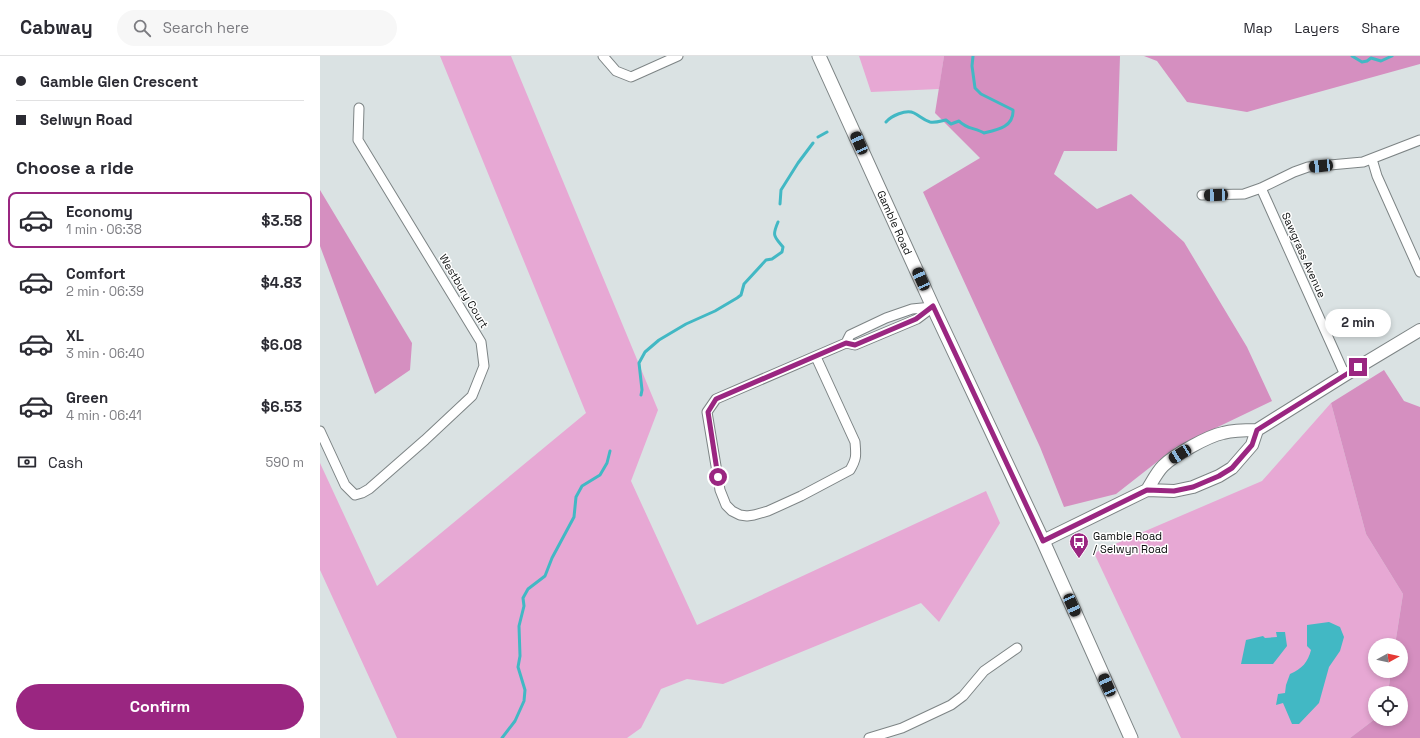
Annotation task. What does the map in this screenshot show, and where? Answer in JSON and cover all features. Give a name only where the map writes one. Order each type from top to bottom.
[{"type":"main road","name":"Gamble Road","points":[[819,56],[933,306],[1043,541],[1131,738]]},
{"type":"street","points":[[603,56],[616,71],[631,77],[678,56]]},
{"type":"street","name":"Westbury Court","points":[[320,431],[345,485],[355,495],[362,493],[369,489],[425,440],[472,396],[484,366],[481,342],[358,140],[360,108]]},
{"type":"street","points":[[1202,195],[1244,194],[1308,167],[1363,162],[1420,140]]},
{"type":"street","points":[[1372,159],[1377,176],[1420,272]]},
{"type":"street","name":"Sawgrass Avenue","points":[[1261,188],[1345,375]]},
{"type":"street","points":[[816,357],[855,442],[857,456],[850,470],[802,496],[754,515],[740,515],[732,511],[726,505],[720,490],[708,412],[716,399],[846,343],[850,335],[886,318],[912,309],[933,306]]},
{"type":"street","points":[[1147,490],[1162,467],[1188,449],[1222,433],[1257,430],[1420,330]]},
{"type":"street","points":[[1043,541],[1147,490],[1174,491],[1193,487],[1219,476],[1232,468],[1252,445],[1257,430]]},
{"type":"street","points":[[869,738],[902,728],[951,706],[984,671],[1017,648]]},
{"type":"shaded area","points":[[440,56],[511,56],[658,410],[631,481],[697,625],[986,491],[1000,523],[939,622],[921,603],[723,684],[687,679],[661,689],[641,728],[627,738],[397,738],[320,570],[320,463],[377,586],[586,413]]},
{"type":"shaded area","points":[[859,56],[944,56],[939,89],[871,92]]},
{"type":"shaded area","points":[[944,56],[1120,56],[1117,151],[1064,151],[1054,174],[1097,209],[1131,194],[1184,242],[1247,347],[1272,401],[1176,447],[1116,494],[1064,507],[1040,447],[923,192],[980,158],[935,113]]},
{"type":"shaded area","points":[[1144,56],[1420,56],[1420,64],[1247,112],[1187,102],[1157,61]]},
{"type":"shaded area","points":[[320,190],[412,343],[410,370],[375,394],[320,246]]},
{"type":"shaded area","points":[[1384,370],[1404,401],[1420,407],[1420,738],[1350,738],[1368,724],[1368,726],[1408,726],[1408,686],[1389,686],[1390,678],[1408,678],[1408,638],[1396,638],[1403,594],[1366,534],[1331,403]]},
{"type":"shaded area","points":[[1331,403],[1366,534],[1403,594],[1396,638],[1368,638],[1368,678],[1390,678],[1389,686],[1368,686],[1368,724],[1350,738],[1181,738],[1094,553],[1262,481]]},
{"type":"water","points":[[1329,622],[1340,627],[1344,637],[1340,651],[1329,667],[1319,703],[1299,724],[1292,724],[1283,703],[1276,705],[1278,694],[1285,693],[1290,674],[1304,665],[1308,658],[1311,650],[1307,646],[1307,625]]},
{"type":"water","points":[[1276,632],[1285,632],[1287,646],[1273,664],[1241,664],[1246,640],[1263,636],[1265,638],[1277,637]]},
{"type":"waterway","points":[[886,122],[895,115],[911,112],[930,122],[946,120],[951,124],[959,121],[965,126],[984,133],[999,129],[1008,124],[1013,116],[1013,110],[981,94],[975,88],[972,66],[973,56]]},
{"type":"waterway","points":[[1352,56],[1362,62],[1371,58],[1381,61],[1392,56]]},
{"type":"waterway","points":[[818,137],[827,132]]},
{"type":"waterway","points":[[780,204],[781,190],[813,143]]},
{"type":"waterway","points":[[641,395],[642,390],[639,363],[645,352],[659,340],[686,324],[715,311],[741,295],[744,284],[766,260],[772,259],[782,252],[783,247],[775,236],[775,230],[778,222]]},
{"type":"waterway","points":[[502,738],[515,721],[524,701],[525,690],[518,667],[520,656],[519,626],[524,606],[523,598],[528,589],[545,576],[552,558],[574,517],[576,497],[582,486],[600,475],[607,463],[610,451]]},
{"type":"place","name":"Gamble Road / Selwyn Road","points":[[1079,559]]},
{"type":"route","points":[[718,477],[708,412],[716,399],[846,343],[855,345],[880,333],[916,319],[933,306],[1043,541],[1147,490],[1174,491],[1193,487],[1219,476],[1232,468],[1252,445],[1257,430],[1358,367]]}]
